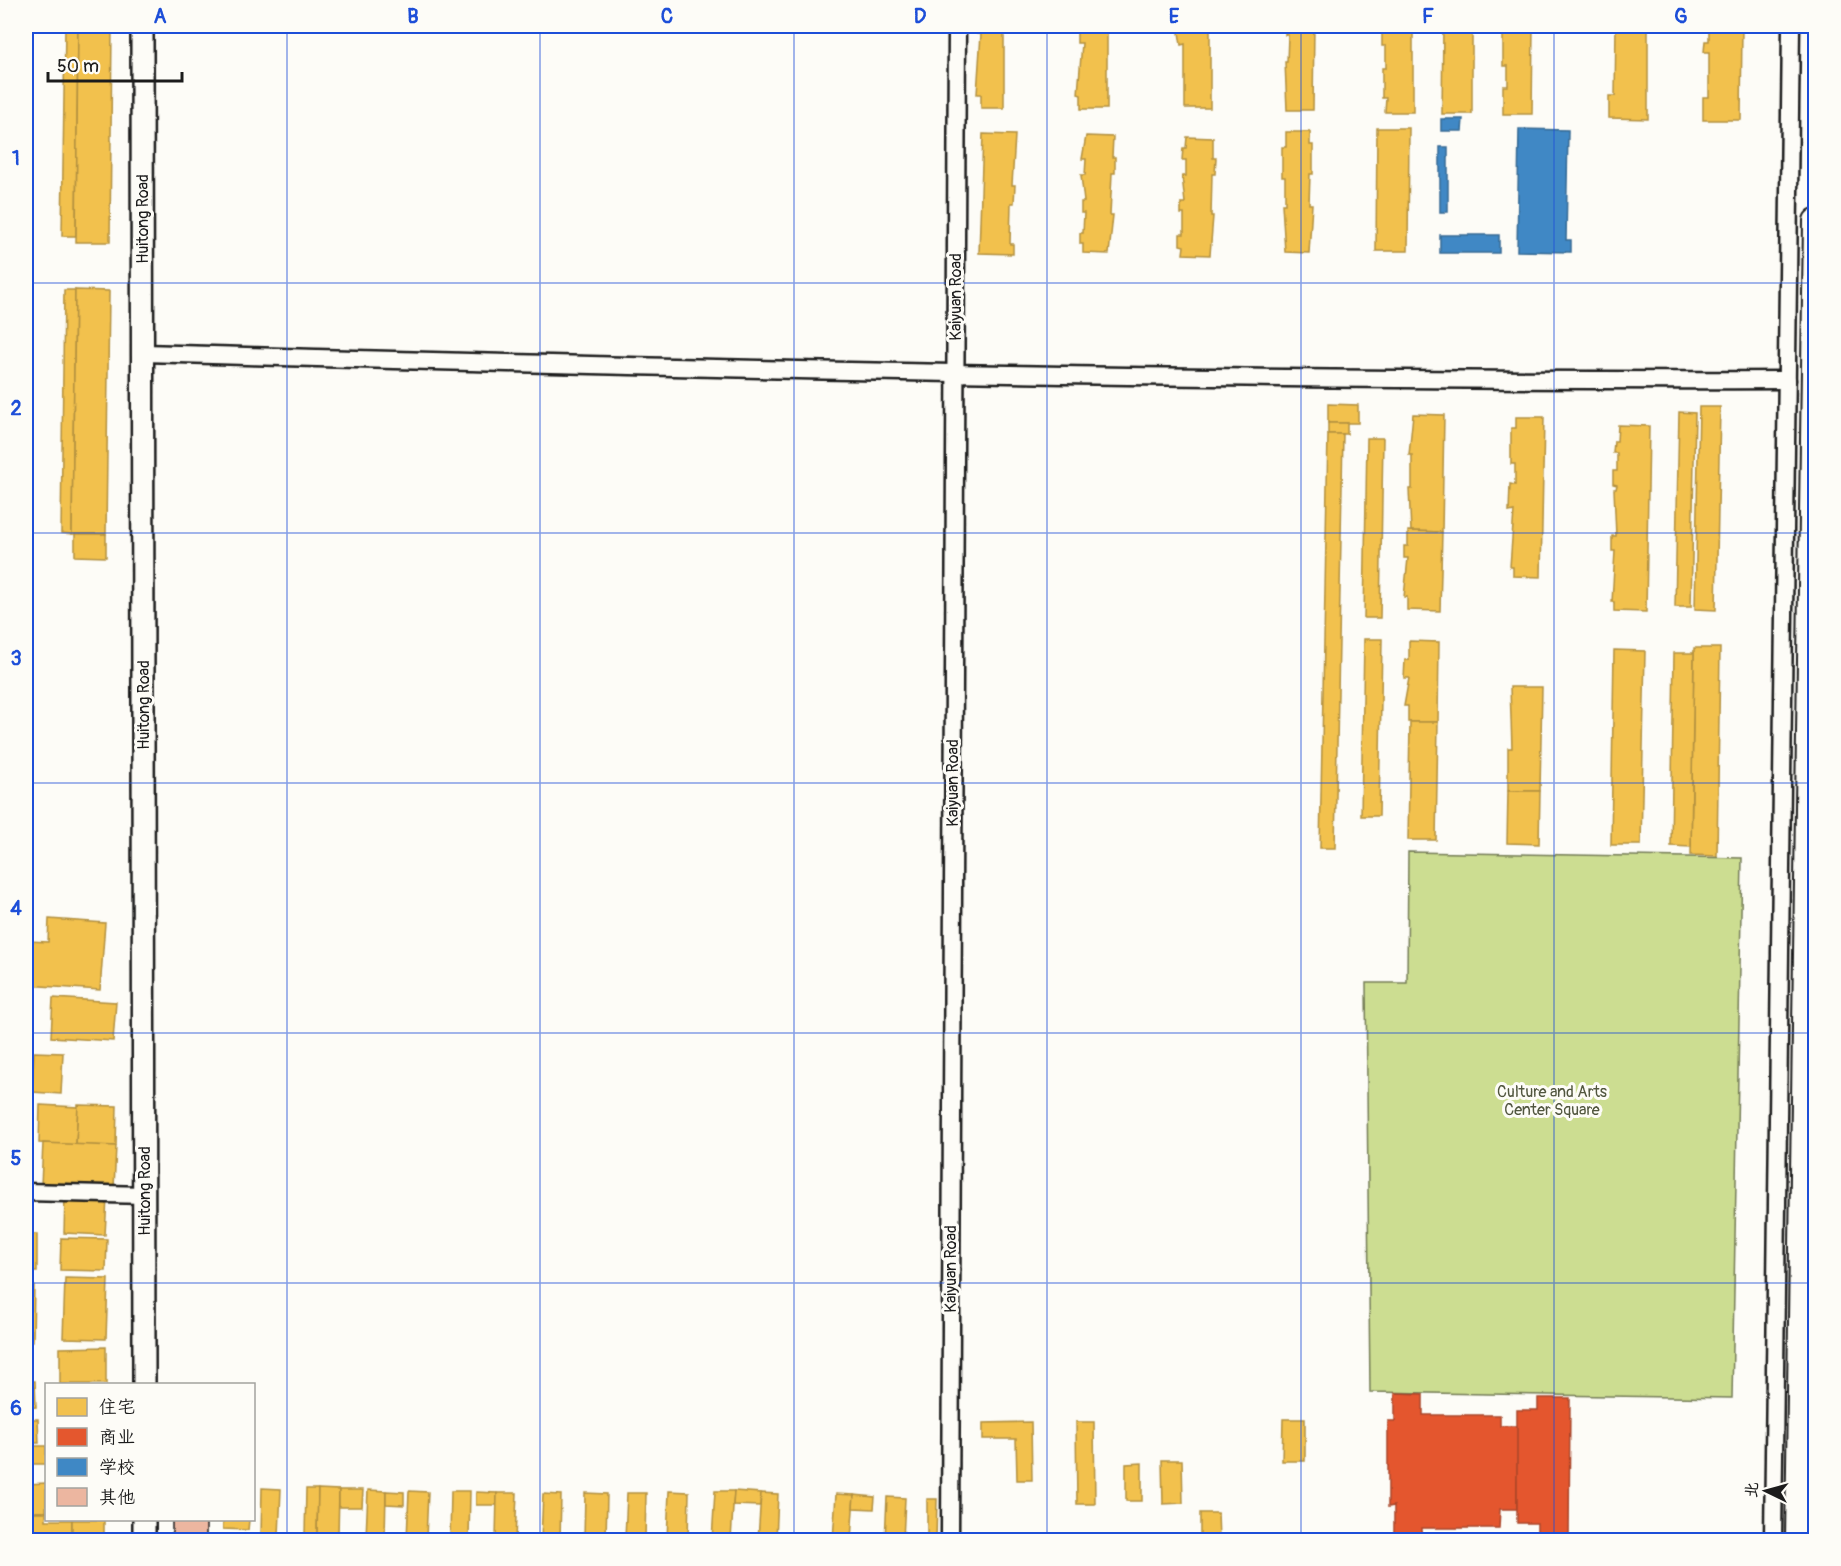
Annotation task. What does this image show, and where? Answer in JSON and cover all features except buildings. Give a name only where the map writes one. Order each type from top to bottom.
[{"type":"main road","points":[[1798,1540],[1815,221]]},
{"type":"street","name":"Huitong Road","points":[[142,26],[144,1383]]},
{"type":"street","name":"Kaiyuan Road","points":[[950,1540],[957,26]]},
{"type":"street","points":[[1773,1540],[1791,26]]},
{"type":"street","points":[[144,353],[616,367],[955,373],[1472,381],[1787,380]]},
{"type":"street","points":[[26,1192],[145,1195]]},
{"type":"street","points":[[144,1521],[144,1540]]},
{"type":"green space","name":"Culture and Arts Center Square","points":[[1408,852],[1742,858],[1732,1398],[1370,1392],[1366,983],[1407,983]]}]
